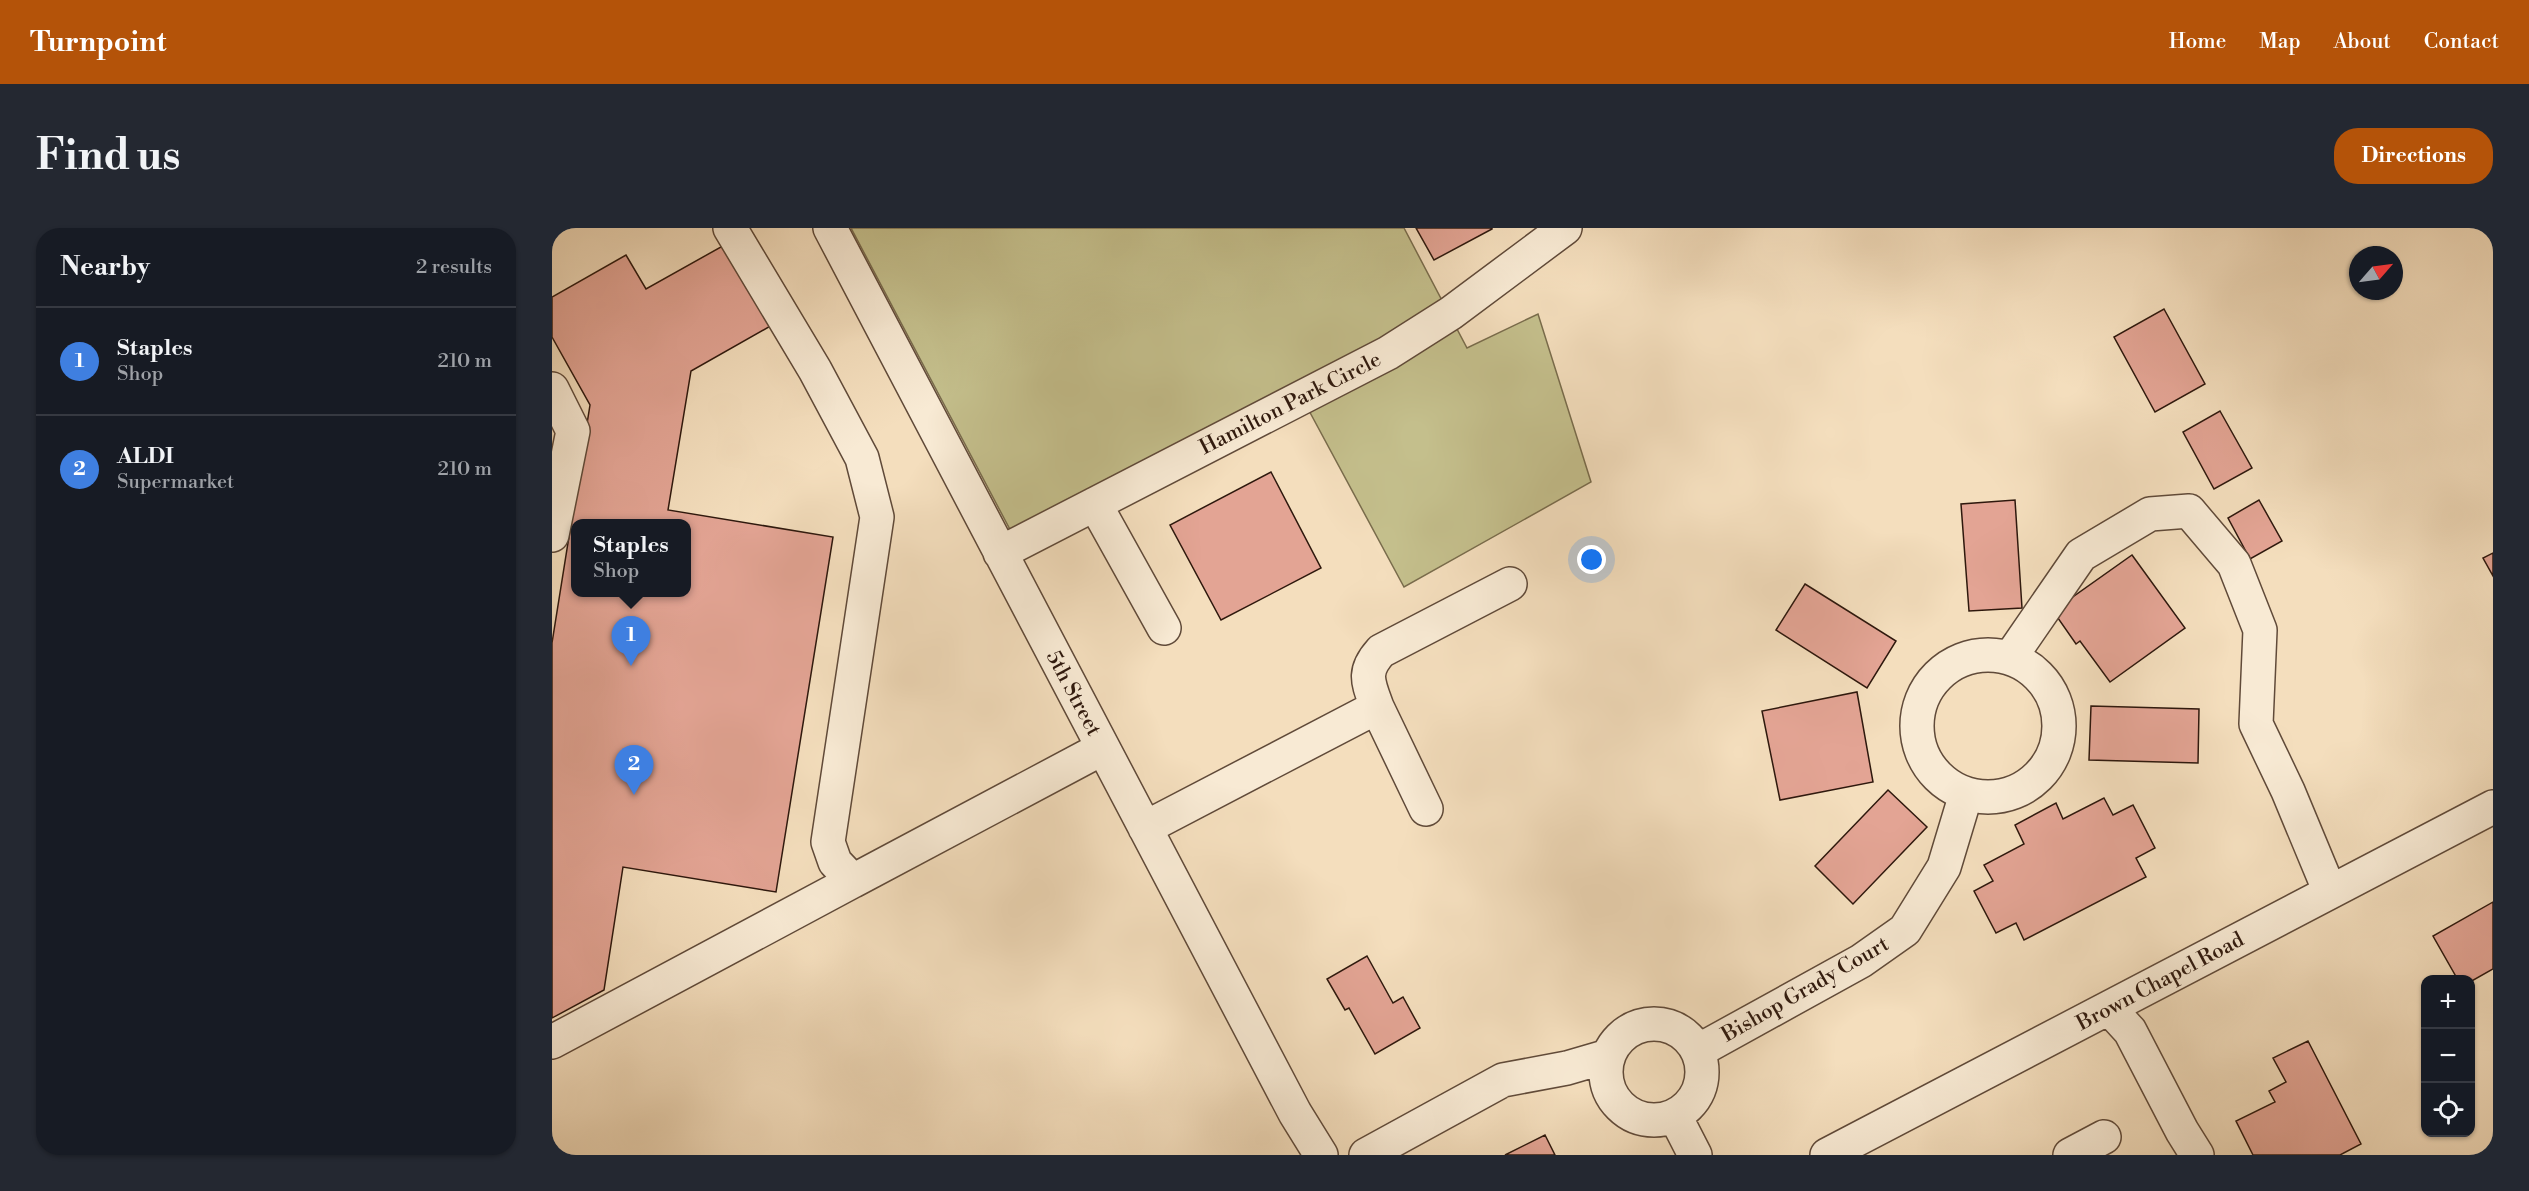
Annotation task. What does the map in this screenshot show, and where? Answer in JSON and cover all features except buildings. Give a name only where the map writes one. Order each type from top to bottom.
[{"type":"street","points":[[730,228],[816,370],[862,458],[877,518],[828,842],[835,862],[853,881]]},
{"type":"street","name":"5th Street","points":[[830,228],[1295,1113],[1321,1155]]},
{"type":"street","name":"Hamilton Park Circle","points":[[1000,553],[1388,353],[1451,313],[1561,229]]},
{"type":"street","points":[[552,389],[573,431],[552,535]]},
{"type":"street","points":[[1095,504],[1164,628]]},
{"type":"street","points":[[2010,658],[2081,555],[2150,514],[2189,511],[2234,564],[2260,630],[2256,724],[2288,791],[2330,892]]},
{"type":"street","points":[[1426,810],[1377,707],[1368,682],[1370,664],[1381,651],[1510,584]]},
{"type":"street","points":[[1986,654],[2010,658],[2030,668],[2046,684],[2056,704],[2059,726],[2056,748],[2046,768],[2030,784],[2010,794],[1988,798],[1966,794],[1944,782],[1927,763],[1918,741],[1917,716],[1922,700],[1925,692],[1940,672],[1961,659],[1986,654]]},
{"type":"street","points":[[1145,828],[1377,707]]},
{"type":"street","points":[[552,1042],[1103,748]]},
{"type":"street","name":"Bishop Grady Court","points":[[1698,1051],[1861,962],[1905,930],[1944,867],[1966,794]]},
{"type":"street","name":"Brown Chapel Road","points":[[1827,1155],[1878,1143],[2109,1008],[2493,807]]},
{"type":"street","points":[[2109,1008],[2130,1031],[2197,1155]]},
{"type":"street","name":"Bishop Grady Court","points":[[1608,1056],[1619,1038],[1627,1031],[1656,1023],[1676,1029],[1692,1042],[1698,1051],[1702,1073],[1700,1088],[1693,1101],[1675,1116]]},
{"type":"street","points":[[1366,1155],[1503,1080],[1567,1068],[1608,1056],[1607,1082],[1618,1105],[1633,1116],[1649,1120],[1658,1121],[1675,1116],[1695,1155]]},
{"type":"street","points":[[2070,1155],[2104,1137]]},
{"type":"shaded area","points":[[851,228],[1404,228],[1467,348],[1538,314],[1591,482],[1404,587],[1307,407],[1025,558]]},
{"type":"place","name":"Staples","points":[[631,666]]},
{"type":"place","name":"ALDI","points":[[634,795]]}]
